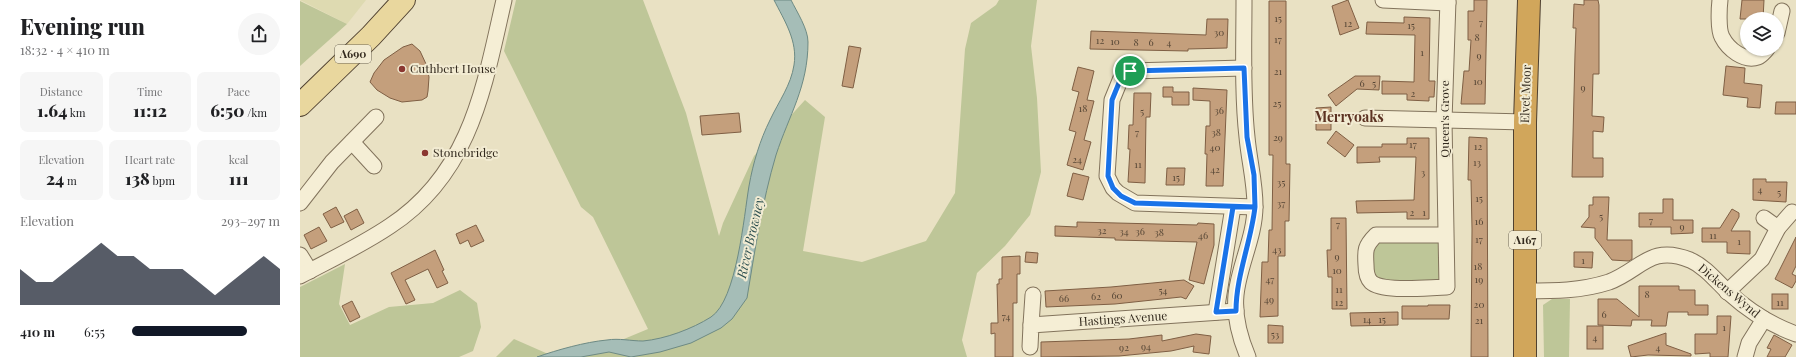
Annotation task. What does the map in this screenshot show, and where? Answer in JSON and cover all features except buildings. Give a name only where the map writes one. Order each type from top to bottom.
[{"type":"highway","name":"Elvet Moor","points":[[1525,291],[1525,122],[1529,0]]},
{"type":"highway","name":"A167","points":[[1525,291],[1525,357]]},
{"type":"main road","name":"A690","points":[[300,105],[371,36],[404,0]]},
{"type":"street","points":[[300,255],[305,274],[391,226],[420,203],[438,184],[454,162],[470,127],[482,93],[504,0]]},
{"type":"street","points":[[1244,0],[1244,68],[1247,137],[1254,175],[1255,207],[1253,226],[1236,294],[1236,311],[1240,334],[1248,357]]},
{"type":"street","points":[[1383,0],[1448,1]]},
{"type":"street","points":[[1720,0],[1721,36],[1732,51],[1740,54]]},
{"type":"street","name":"Queen's Grove","points":[[1446,235],[1376,235],[1368,243],[1365,252],[1366,273],[1371,282],[1383,288],[1447,287],[1444,121],[1448,1]]},
{"type":"street","points":[[1743,56],[1748,58],[1759,56]]},
{"type":"street","points":[[1244,68],[1130,71],[1121,78],[1112,100],[1108,176],[1113,188],[1121,196],[1135,203],[1255,207]]},
{"type":"street","points":[[300,203],[332,162],[376,117]]},
{"type":"street","points":[[1365,118],[1525,122]]},
{"type":"street","points":[[352,142],[374,166]]},
{"type":"street","points":[[1216,312],[1233,207]]},
{"type":"street","points":[[1727,292],[1762,259],[1778,228],[1792,212]]},
{"type":"street","points":[[1764,218],[1778,228]]},
{"type":"street","name":"Dickens Wynd","points":[[1525,291],[1569,291],[1588,288],[1610,281],[1651,258],[1666,255],[1680,257],[1697,264],[1744,307],[1764,320],[1796,334]]},
{"type":"street","points":[[1030,347],[1033,295]]},
{"type":"street","name":"Hastings Avenue","points":[[1031,325],[1236,311]]},
{"type":"street","points":[[1745,357],[1749,343],[1764,320]]},
{"type":"shaded area","points":[[300,0],[366,0],[347,24]]},
{"type":"green space","points":[[516,0],[643,0],[686,113],[719,236],[723,223],[754,156],[805,100],[825,117],[803,251],[862,262],[926,241],[955,193],[965,49],[971,23],[996,5],[999,0],[1037,0],[1031,46],[1037,98],[1041,172],[1030,215],[1005,246],[977,273],[962,340],[967,357],[562,357],[607,346],[648,329],[593,217],[581,207],[504,51]]},
{"type":"green space","points":[[300,1],[347,24],[300,66]]},
{"type":"green space","points":[[1381,241],[1441,241],[1441,280],[1384,280],[1377,278],[1371,273],[1372,244]]},
{"type":"green space","points":[[345,264],[339,304],[350,325],[389,307],[433,303],[460,290],[477,303],[481,327],[473,351],[459,357],[300,357],[300,287]]},
{"type":"green space","points":[[1552,299],[1570,299],[1569,357],[1544,357],[1543,305]]},
{"type":"green space","points":[[514,339],[555,357],[496,357]]},
{"type":"water","name":"River Browney","points":[[774,0],[791,0],[802,21],[808,37],[807,58],[805,73],[797,100],[776,155],[771,173],[759,226],[747,298],[732,319],[721,328],[691,343],[660,352],[631,357],[609,352],[581,357],[537,357],[598,341],[616,339],[643,341],[669,336],[704,321],[711,317],[720,308],[733,276],[738,256],[749,186],[757,152],[766,128],[790,79],[794,65],[795,56],[792,39],[786,23]]},
{"type":"place","name":"Cuthbert House","points":[[402,69]]},
{"type":"place","name":"Stonebridge","points":[[425,153]]},
{"type":"district","name":"Merryoaks","points":[[1349,117]]},
{"type":"route","points":[[1130,71],[1121,78],[1114,90],[1112,100],[1108,176],[1113,188],[1121,196],[1135,203],[1255,207],[1253,226],[1236,294],[1236,311],[1216,312],[1233,207],[1255,207],[1254,175],[1247,137],[1244,68],[1130,71]]}]
